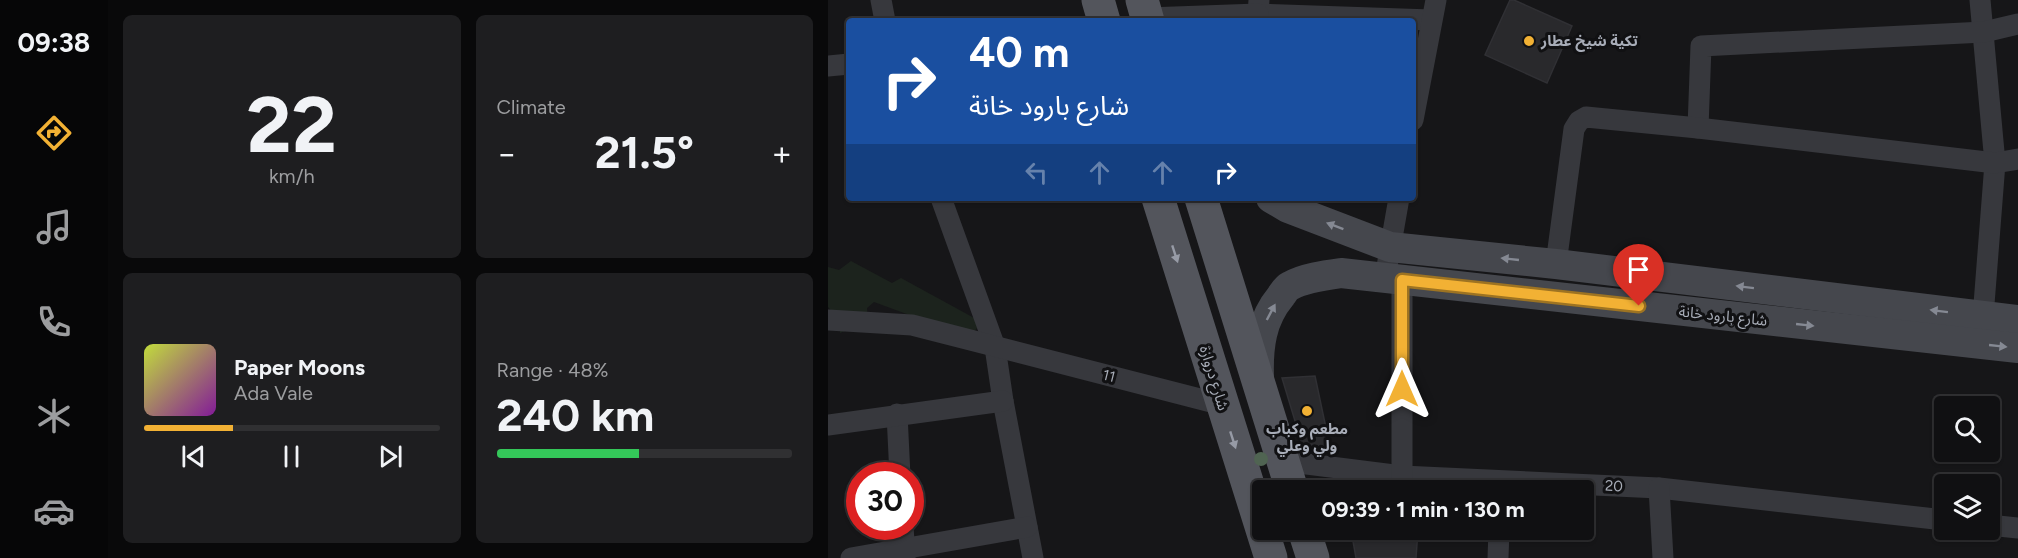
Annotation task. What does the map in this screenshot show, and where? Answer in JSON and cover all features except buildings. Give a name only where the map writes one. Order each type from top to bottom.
[{"type":"main road","points":[[1098,0],[1103,18]]},
{"type":"main road","name":"شارع دروازة","points":[[1159,201],[1271,558]]},
{"type":"main road","points":[[1202,201],[1287,476]]},
{"type":"main road","name":"شارع بارود خانة","points":[[1276,201],[1287,208],[1390,247],[1556,264],[2018,320]]},
{"type":"main road","name":"شارع بارود خانة","points":[[1260,389],[1258,353],[1263,327],[1274,305],[1289,286],[1321,276],[1341,273],[2018,348]]},
{"type":"main road","points":[[1307,540],[1313,558]]},
{"type":"street","points":[[881,0],[884,18]]},
{"type":"street","points":[[1980,0],[1995,163],[1983,316]]},
{"type":"street","points":[[1146,13],[1258,7],[1433,10],[1416,104]]},
{"type":"street","points":[[1698,128],[1701,46],[1984,32],[2018,24]]},
{"type":"street","points":[[828,66],[846,64]]},
{"type":"street","points":[[1556,264],[1574,129],[1579,121],[1586,117],[1995,163],[2018,159]]},
{"type":"street","points":[[942,201],[995,347],[1033,558]]},
{"type":"street","points":[[1398,201],[1390,247],[1402,476]]},
{"type":"street","name":"11","points":[[828,320],[912,325],[1222,405]]},
{"type":"street","points":[[828,425],[1003,401]]},
{"type":"street","points":[[897,414],[899,462]]},
{"type":"street","name":"20","points":[[1287,476],[1402,476],[1442,480]]},
{"type":"street","name":"20","points":[[1594,487],[1659,488],[1934,519]]},
{"type":"street","points":[[1659,488],[1663,558]]},
{"type":"street","points":[[2000,526],[2018,528]]},
{"type":"street","points":[[851,558],[904,554],[1027,527]]},
{"type":"street","points":[[1498,558],[1499,540]]},
{"type":"shaded area","points":[[851,261],[892,283],[901,278],[976,319],[977,328],[973,333],[942,327],[874,302],[867,308],[868,322],[840,333],[840,320],[828,307],[828,267],[839,270]]},
{"type":"place","name":"تكية شيخ عطار","points":[[1529,41]]},
{"type":"place","name":"مطعم وكباب ولي وعلي","points":[[1307,411]]},
{"type":"route","points":[[1402,389],[1402,280],[1639,306]]}]
